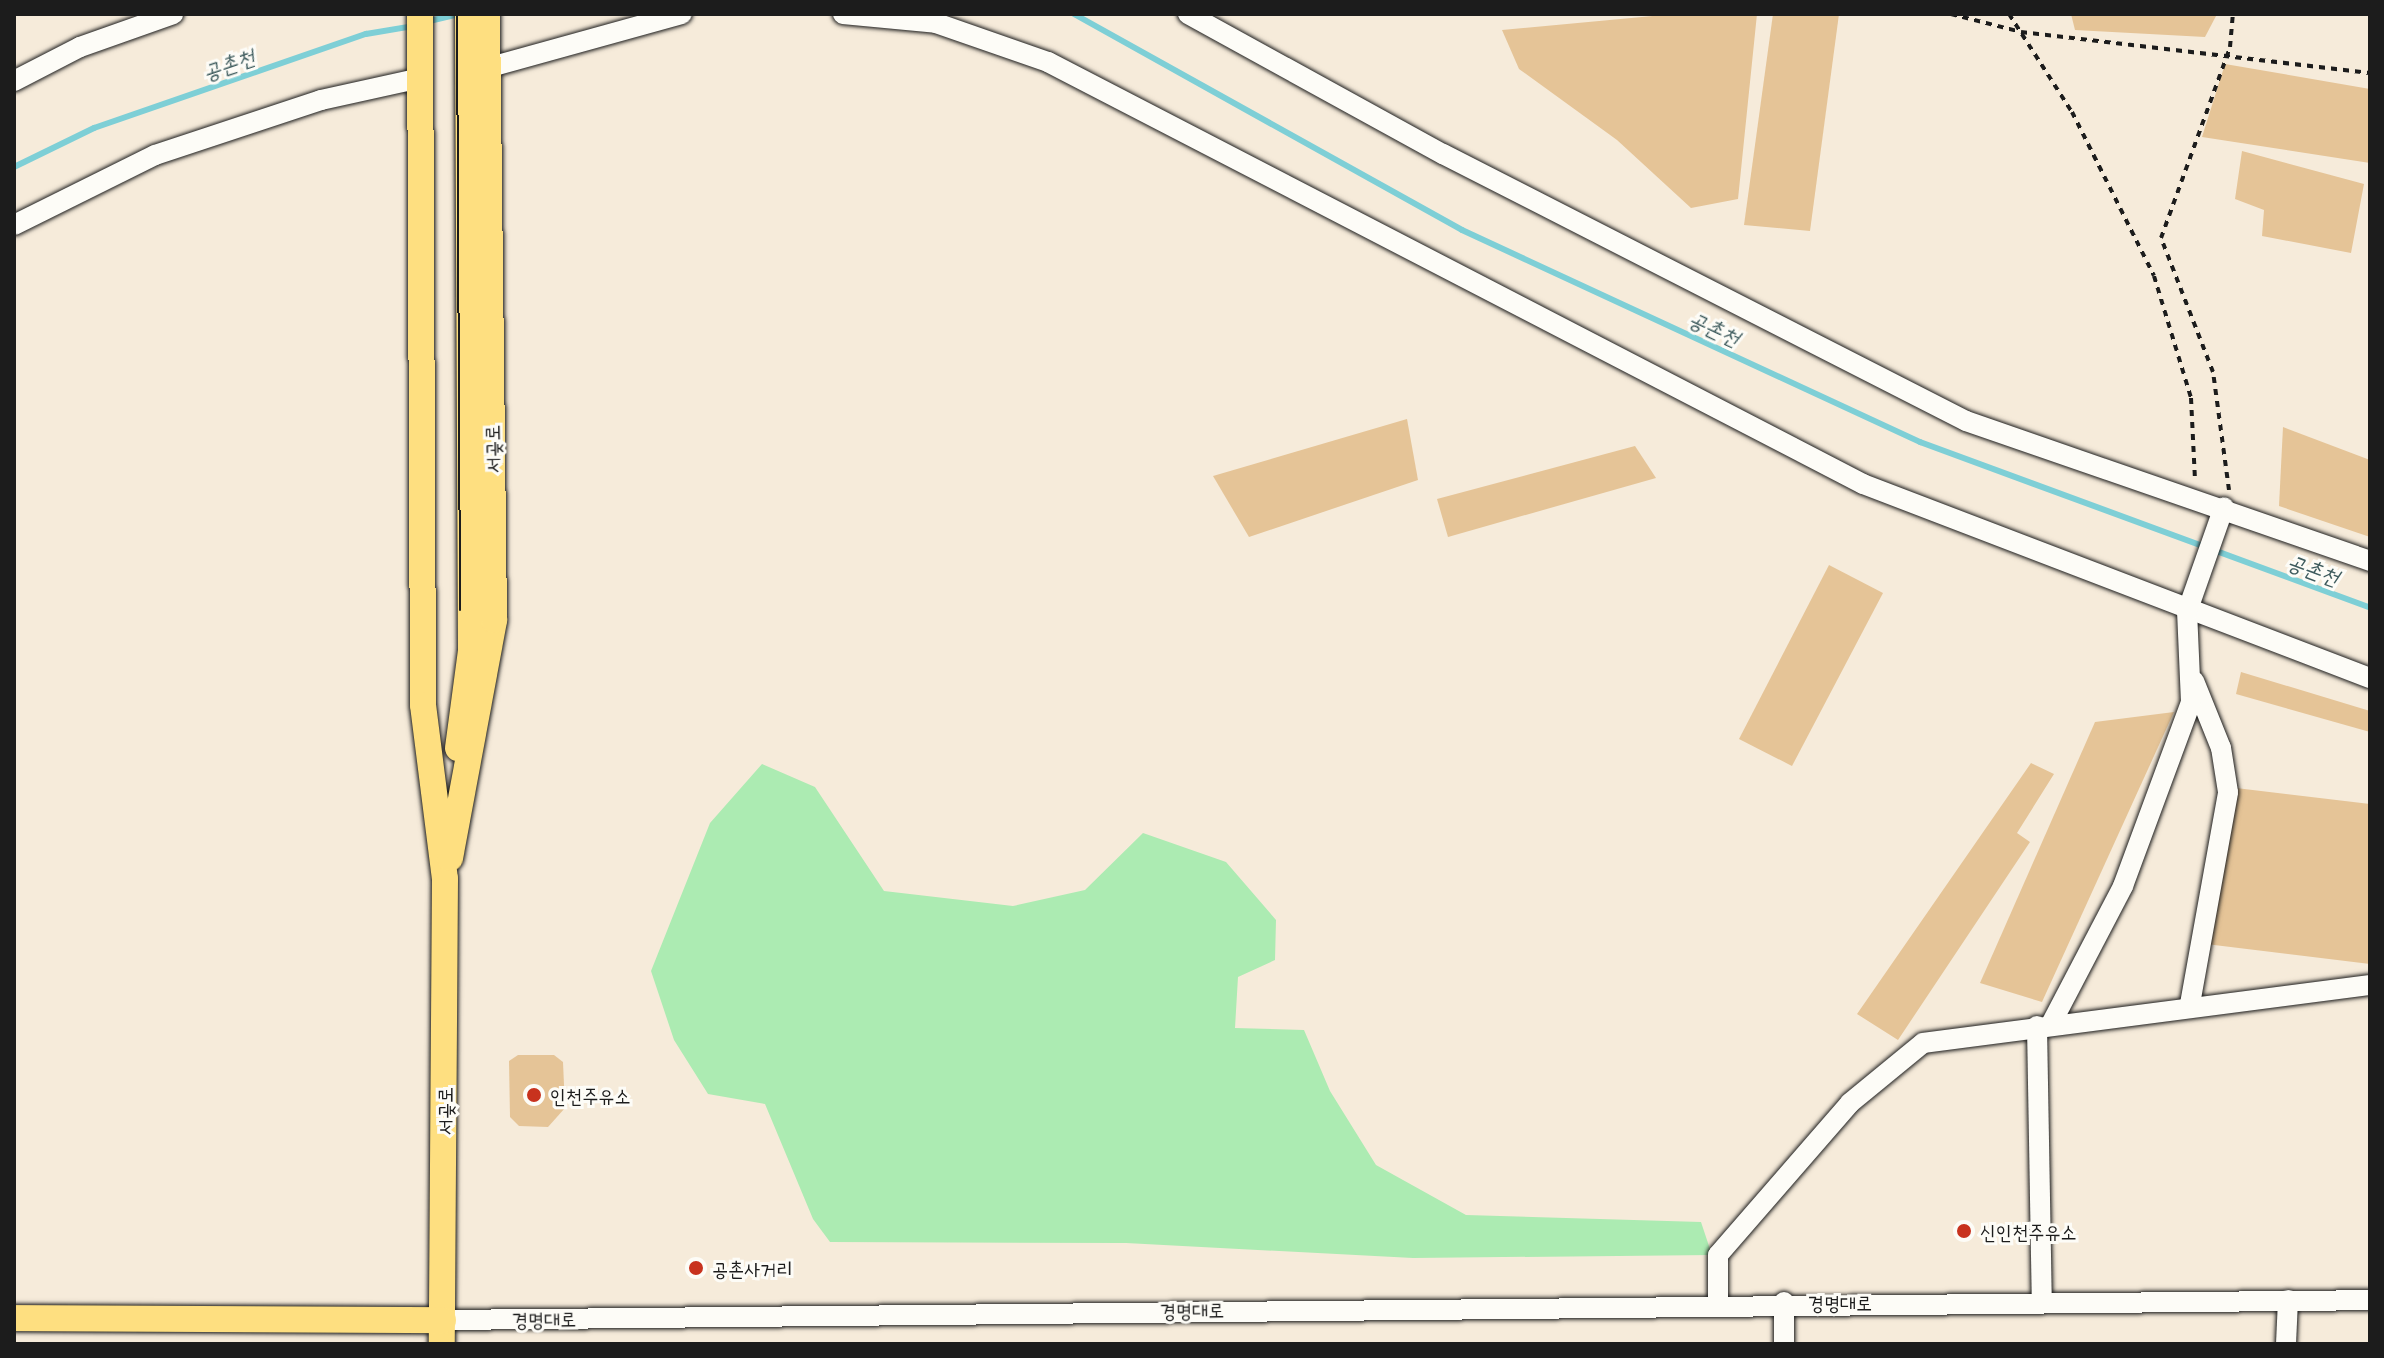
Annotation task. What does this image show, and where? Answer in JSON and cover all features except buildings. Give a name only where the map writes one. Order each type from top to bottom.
[{"type":"main road","name":"서곶로","points":[[420,14],[423,705],[445,879],[442,1332]]},
{"type":"main road","name":"서곶로","points":[[445,879],[494,620],[481,64],[468,14]]},
{"type":"main road","name":"서곶로","points":[[441,850],[471,650],[481,64],[487,14]]},
{"type":"main road","name":"경명대로","points":[[14,1318],[442,1332]]},
{"type":"street","points":[[14,81],[80,47],[173,14]]},
{"type":"street","points":[[481,64],[682,14]]},
{"type":"street","points":[[843,14],[936,23],[1048,62],[1863,484],[2189,606],[2370,678]]},
{"type":"street","points":[[1188,14],[1443,154],[1966,421],[2196,496],[2222,514],[2370,561]]},
{"type":"street","points":[[14,225],[155,155],[321,100],[420,76]]},
{"type":"street","points":[[2042,1301],[2044,1025],[2156,804],[2191,702],[2189,606],[2222,514]]},
{"type":"street","points":[[2190,670],[2221,748],[2228,792],[2190,1004]]},
{"type":"street","points":[[1718,1303],[1718,1255],[1850,1103],[1923,1043],[2190,1004],[2370,985]]},
{"type":"street","points":[[2286,1344],[2288,1300]]},
{"type":"street","name":"경명대로","points":[[442,1332],[1718,1303],[2370,1300]]},
{"type":"street","points":[[1784,1302],[1784,1344]]},
{"type":"path","points":[[1951,14],[2021,32],[2370,73]]},
{"type":"path","points":[[2009,14],[2072,112],[2154,276],[2191,398],[2196,496]]},
{"type":"path","points":[[2222,514],[2230,492],[2213,372],[2161,238],[2223,57],[2233,14]]},
{"type":"green space","points":[[762,764],[815,787],[884,891],[1013,906],[1085,890],[1143,833],[1226,862],[1276,920],[1275,960],[1238,977],[1235,1028],[1304,1030],[1330,1091],[1376,1165],[1466,1215],[1701,1222],[1712,1255],[1413,1258],[1126,1243],[830,1242],[813,1219],[765,1104],[708,1094],[674,1040],[651,971],[710,823]]},
{"type":"waterway","name":"공촌천","points":[[425,22],[461,14]]},
{"type":"waterway","name":"공촌천","points":[[1074,14],[1462,230],[1920,442],[2370,608]]},
{"type":"waterway","name":"공촌천","points":[[14,167],[94,128],[366,34],[414,26]]},
{"type":"tram line","points":[[457,14],[460,610]]},
{"type":"place","name":"인천주유소","points":[[534,1095]]},
{"type":"place","name":"신인천주유소","points":[[1964,1231]]},
{"type":"place","name":"공촌사거리","points":[[696,1268]]}]
